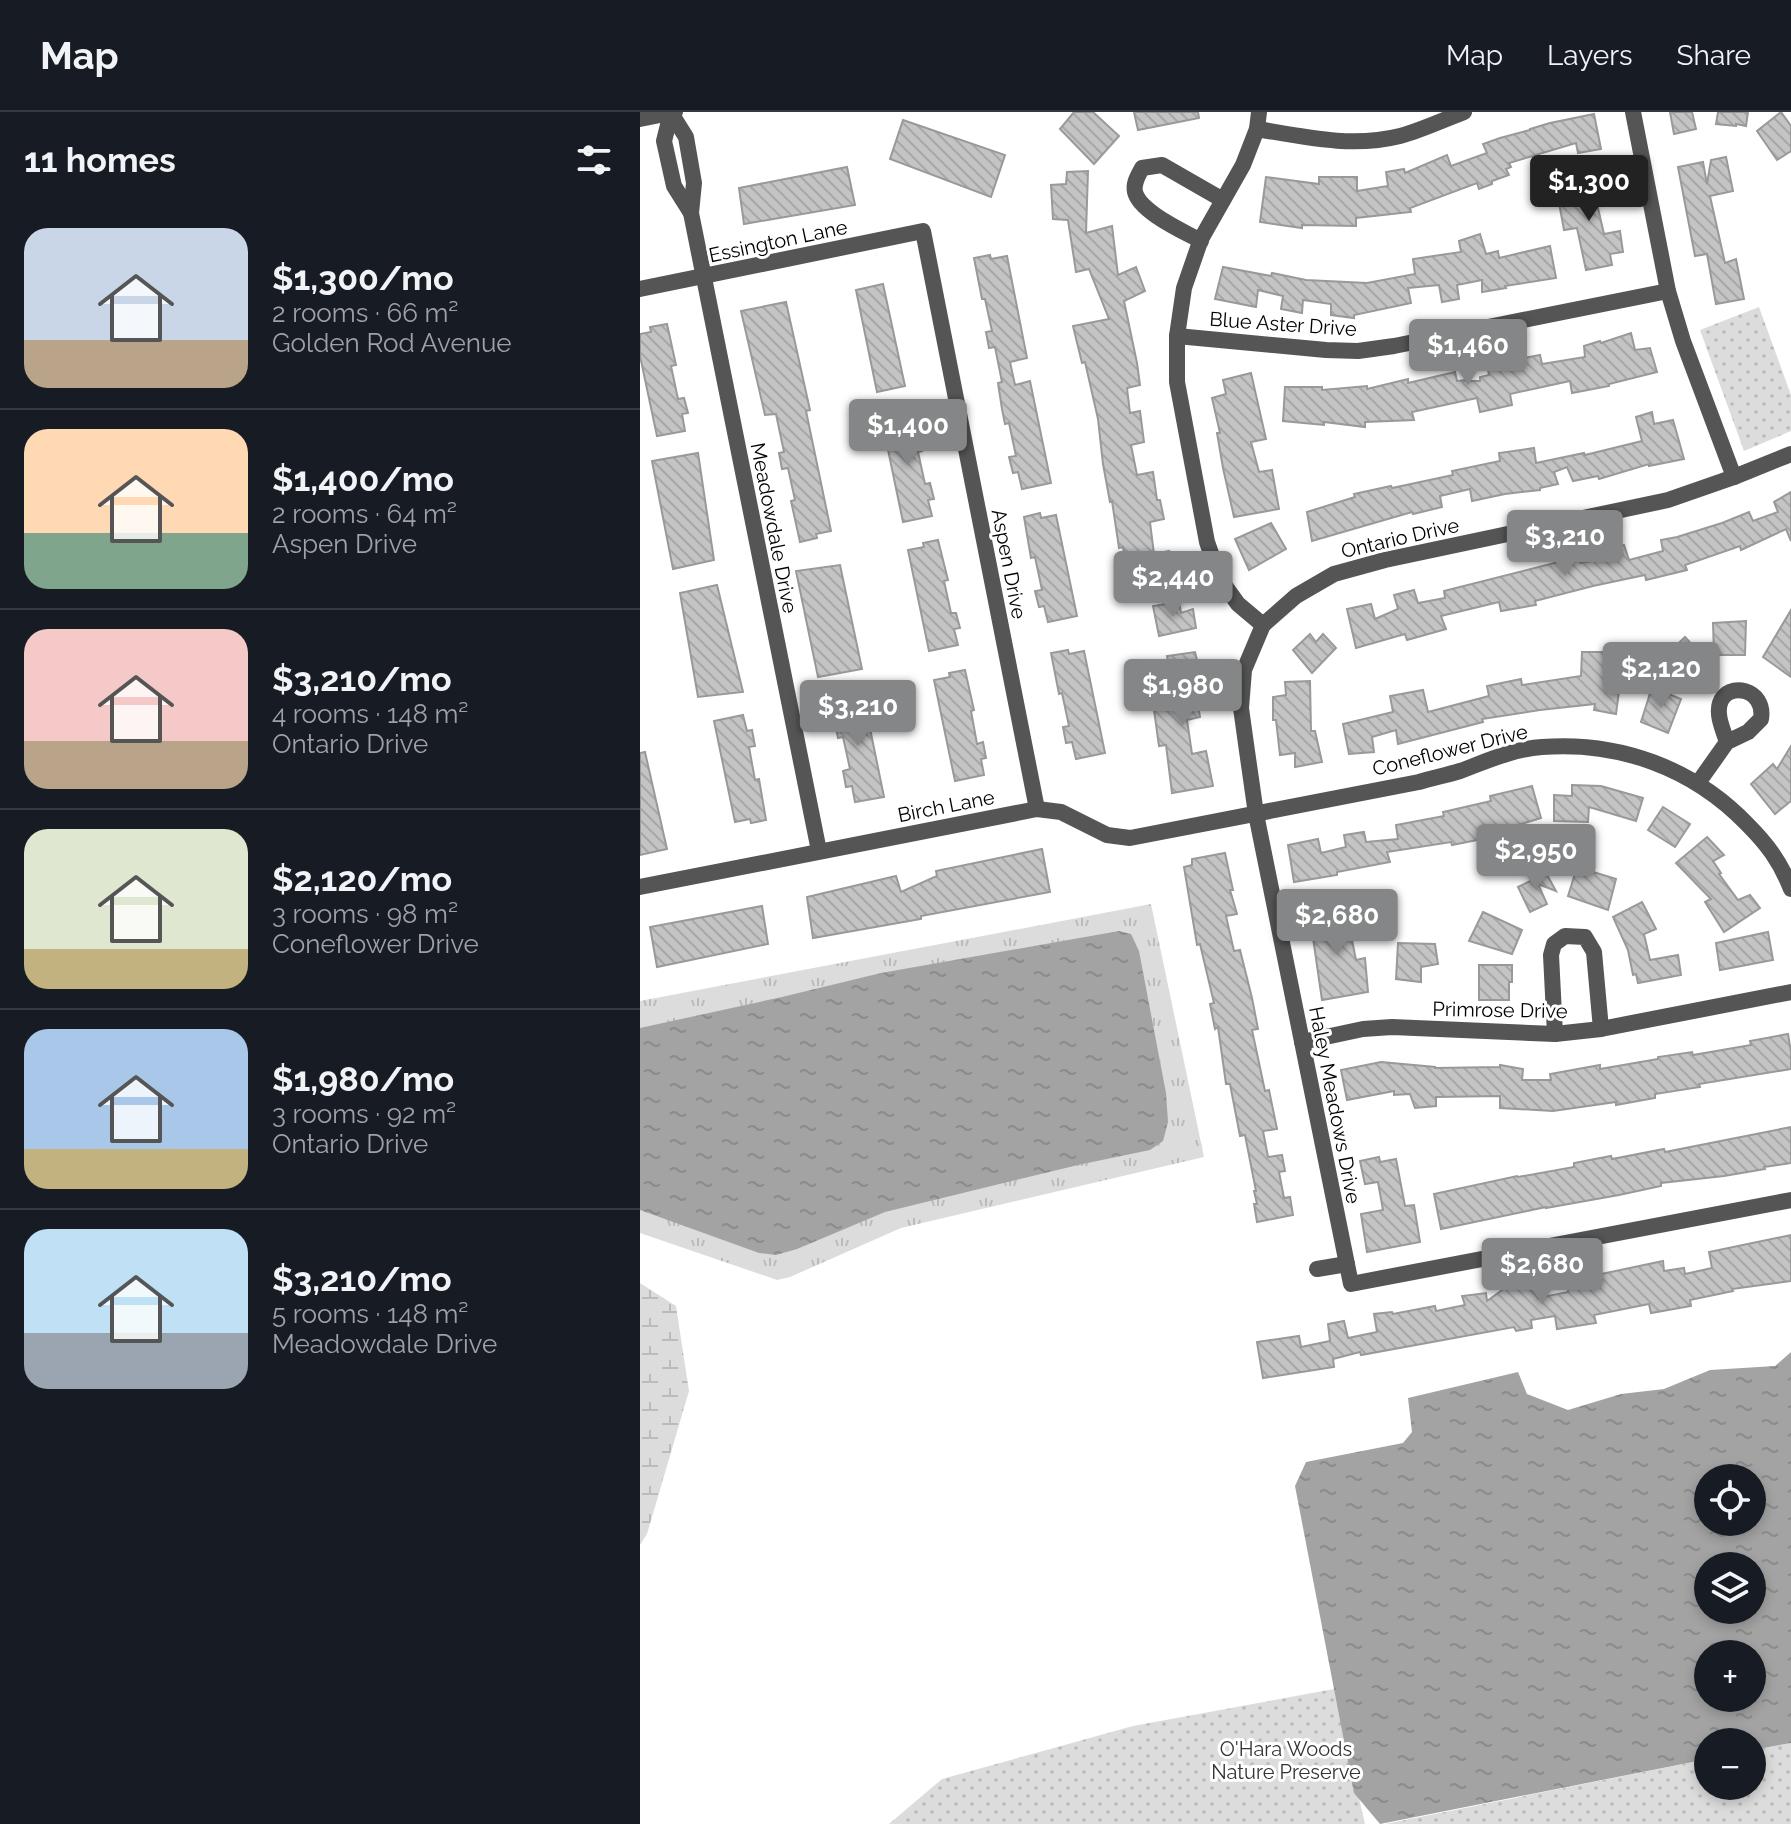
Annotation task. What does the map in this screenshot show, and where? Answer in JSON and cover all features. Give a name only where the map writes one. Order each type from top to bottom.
[{"type":"street","points":[[640,119],[673,112]]},
{"type":"street","name":"Meadowdale Drive","points":[[673,112],[664,141],[674,186],[691,213],[819,851]]},
{"type":"street","points":[[1263,625],[1238,604],[1220,579],[1207,542],[1177,382],[1177,336],[1184,288],[1201,241],[1243,165],[1258,116],[1335,142],[1366,142],[1400,136],[1464,112]]},
{"type":"street","points":[[1633,112],[1668,291],[1683,341],[1734,477]]},
{"type":"street","points":[[1201,241],[1142,206],[1135,191],[1136,179],[1142,168],[1162,165],[1223,200]]},
{"type":"street","name":"Essington Lane","points":[[640,289],[923,231]]},
{"type":"street","name":"Aspen Drive","points":[[923,231],[1037,809]]},
{"type":"street","name":"Blue Aster Drive","points":[[1177,336],[1358,351],[1668,291]]},
{"type":"street","name":"Ontario Drive","points":[[1256,814],[1241,708],[1244,670],[1263,625],[1296,596],[1334,574],[1385,560],[1668,500],[1791,454]]},
{"type":"street","points":[[1698,783],[1727,742]]},
{"type":"street","name":"Coneflower Drive","points":[[1256,814],[1419,782],[1509,753],[1541,747],[1588,747],[1631,754],[1666,766],[1698,783],[1734,811],[1769,846],[1791,889]]},
{"type":"street","name":"Birch Lane","points":[[640,887],[1037,809],[1061,812],[1107,835],[1130,838],[1256,814]]},
{"type":"street","name":"Haley Meadows Drive","points":[[1256,814],[1351,1284],[1791,1200]]},
{"type":"street","points":[[1555,1034],[1551,955],[1554,944],[1565,936],[1585,937],[1594,952],[1601,1029]]},
{"type":"street","name":"Primrose Drive","points":[[1302,1042],[1363,1029],[1392,1027],[1555,1034],[1601,1029],[1791,992]]},
{"type":"street","points":[[1317,1269],[1347,1264]]},
{"type":"green space","points":[[1759,307],[1791,395],[1791,431],[1744,451],[1700,330]]},
{"type":"green space","points":[[1151,904],[1204,1157],[901,1228],[777,1280],[640,1233],[640,1001]]},
{"type":"green space","points":[[640,1283],[676,1306],[689,1391],[647,1534],[640,1545]]},
{"type":"green space","name":"O'Hara Woods Nature Preserve","points":[[1334,1689],[1365,1824],[889,1824],[942,1779],[1133,1726]]},
{"type":"green space","name":"O'Hara Woods Nature Preserve","points":[[1791,1743],[1791,1824],[1385,1824],[1694,1762],[1694,1800],[1766,1800],[1766,1747]]},
{"type":"water","points":[[1119,931],[1131,934],[1139,951],[1166,1093],[1168,1122],[1163,1141],[1150,1150],[885,1212],[776,1255],[759,1253],[640,1210],[640,1028],[881,973]]},
{"type":"water","points":[[1791,1352],[1791,1743],[1766,1747],[1766,1728],[1694,1728],[1694,1762],[1380,1824],[1354,1793],[1295,1486],[1306,1462],[1403,1443],[1412,1432],[1408,1398],[1518,1372],[1527,1394],[1568,1410],[1621,1394],[1664,1389],[1710,1370],[1775,1366]]},
{"type":"building","points":[[1074,112],[1093,112],[1119,136],[1094,164],[1060,129]]},
{"type":"building","points":[[1134,112],[1198,112],[1199,118],[1138,130]]},
{"type":"building","points":[[1670,112],[1692,112],[1696,129],[1674,134]]},
{"type":"building","points":[[1718,112],[1748,112],[1746,126],[1716,124]]},
{"type":"building","points":[[1781,112],[1791,126],[1791,151],[1777,160],[1757,131]]},
{"type":"building","points":[[1594,114],[1601,149],[1578,153],[1576,143],[1509,163],[1511,167],[1506,169],[1509,175],[1492,181],[1492,184],[1479,189],[1477,183],[1410,208],[1411,212],[1356,218],[1356,226],[1302,225],[1302,228],[1260,222],[1266,177],[1319,184],[1319,177],[1357,177],[1357,191],[1388,186],[1386,172],[1404,169],[1405,173],[1447,155],[1451,166],[1487,153],[1483,144],[1550,123]]},
{"type":"building","points":[[903,120],[1005,155],[991,197],[890,159]]},
{"type":"building","points":[[1726,157],[1733,191],[1710,196],[1725,263],[1736,259],[1744,299],[1716,304],[1707,254],[1695,256],[1678,167],[1703,162],[1707,184],[1711,160]]},
{"type":"building","points":[[847,167],[855,205],[744,224],[739,188]]},
{"type":"building","points":[[1088,171],[1086,233],[1112,226],[1118,275],[1136,267],[1145,291],[1124,301],[1140,385],[1127,388],[1130,413],[1140,411],[1144,442],[1131,445],[1137,475],[1153,472],[1157,500],[1160,500],[1164,519],[1150,522],[1154,554],[1169,551],[1171,575],[1159,576],[1161,588],[1131,594],[1123,547],[1119,548],[1110,502],[1098,419],[1073,326],[1109,319],[1089,269],[1076,272],[1068,220],[1053,219],[1051,185],[1066,184],[1067,172]]},
{"type":"building","points":[[1604,180],[1608,202],[1597,204],[1604,234],[1620,231],[1623,252],[1610,254],[1612,265],[1586,270],[1577,228],[1564,230],[1557,192]]},
{"type":"building","points":[[1480,234],[1486,254],[1498,251],[1499,258],[1550,246],[1556,278],[1482,292],[1482,280],[1457,285],[1459,299],[1442,302],[1439,285],[1408,288],[1411,303],[1354,315],[1354,318],[1331,315],[1331,304],[1303,300],[1302,313],[1281,309],[1283,296],[1258,290],[1256,307],[1215,299],[1223,267],[1306,280],[1367,283],[1415,274],[1413,259],[1461,252],[1459,241]]},
{"type":"building","points":[[990,255],[991,259],[1007,256],[1027,358],[1010,362],[1015,385],[1030,381],[1051,483],[1022,489],[1018,472],[1013,473],[1009,457],[1016,456],[1009,423],[1005,424],[998,383],[1002,382],[995,347],[989,348],[986,332],[992,331],[974,258]]},
{"type":"building","points":[[883,284],[905,386],[877,392],[856,290]]},
{"type":"building","points":[[786,302],[810,410],[806,411],[831,531],[800,542],[788,468],[782,469],[779,453],[784,452],[776,414],[765,415],[741,311]]},
{"type":"building","points":[[667,324],[676,365],[671,366],[678,399],[684,398],[688,413],[682,414],[685,431],[657,436],[640,356],[640,334],[651,332],[650,327]]},
{"type":"building","points":[[1631,333],[1635,350],[1650,348],[1657,372],[1572,393],[1570,381],[1510,394],[1512,405],[1480,412],[1477,398],[1412,412],[1414,420],[1365,422],[1365,427],[1283,421],[1285,387],[1322,387],[1322,390],[1367,386],[1367,389],[1455,372],[1457,381],[1480,381],[1480,377],[1489,375],[1487,365],[1540,355],[1542,364],[1585,357],[1584,346]]},
{"type":"building","points":[[1251,373],[1266,439],[1251,442],[1259,472],[1272,470],[1279,509],[1234,517],[1212,398],[1226,394],[1223,380]]},
{"type":"building","points":[[912,411],[922,451],[918,452],[925,484],[930,483],[934,499],[928,500],[932,516],[903,522],[882,421]]},
{"type":"building","points":[[1652,412],[1654,424],[1673,420],[1684,459],[1649,464],[1599,479],[1598,476],[1573,481],[1567,467],[1554,472],[1558,484],[1540,490],[1472,501],[1470,489],[1440,496],[1442,507],[1412,512],[1312,541],[1307,512],[1355,497],[1354,494],[1453,475],[1452,471],[1500,461],[1499,453],[1534,448],[1536,463],[1642,441],[1636,417]]},
{"type":"building","points":[[698,453],[714,560],[673,569],[652,461]]},
{"type":"building","points":[[1791,492],[1791,541],[1786,529],[1741,550],[1740,546],[1685,565],[1687,570],[1646,580],[1645,575],[1593,586],[1535,601],[1536,605],[1501,611],[1499,602],[1441,616],[1446,629],[1407,640],[1405,634],[1356,648],[1347,609],[1371,604],[1375,619],[1398,609],[1394,595],[1414,590],[1418,603],[1445,598],[1444,591],[1578,557],[1580,563],[1605,559],[1602,552],[1624,545],[1629,560],[1663,551],[1661,540],[1749,512],[1753,521],[1778,512],[1774,502]]},
{"type":"building","points":[[1040,513],[1041,518],[1056,515],[1077,616],[1048,622],[1044,606],[1039,607],[1035,591],[1042,590],[1035,557],[1031,558],[1024,517]]},
{"type":"building","points":[[1271,523],[1286,549],[1249,570],[1235,539]]},
{"type":"building","points":[[938,540],[948,580],[944,581],[951,613],[956,613],[960,628],[954,629],[958,645],[929,651],[908,550]]},
{"type":"building","points":[[840,565],[862,669],[818,677],[796,571]]},
{"type":"building","points":[[717,585],[743,692],[698,697],[680,593]]},
{"type":"building","points":[[1179,602],[1181,613],[1193,609],[1196,628],[1159,636],[1153,606]]},
{"type":"building","points":[[1791,610],[1791,677],[1763,657]]},
{"type":"building","points":[[1746,621],[1745,655],[1714,655],[1713,623]]},
{"type":"building","points":[[1310,634],[1316,642],[1323,634],[1336,648],[1312,673],[1293,650]]},
{"type":"building","points":[[1685,637],[1706,660],[1677,687],[1657,664]]},
{"type":"building","points":[[1068,650],[1069,654],[1084,651],[1105,753],[1076,759],[1072,742],[1066,743],[1063,727],[1069,726],[1051,653]]},
{"type":"building","points":[[1195,652],[1203,684],[1195,686],[1200,717],[1187,720],[1192,754],[1206,751],[1213,786],[1172,793],[1166,745],[1159,746],[1154,710],[1176,705],[1167,656]]},
{"type":"building","points":[[1582,652],[1613,652],[1609,674],[1621,676],[1616,714],[1594,710],[1595,704],[1540,710],[1482,719],[1483,722],[1398,744],[1396,730],[1372,737],[1374,752],[1349,754],[1343,724],[1393,712],[1390,696],[1423,690],[1428,712],[1489,696],[1487,686],[1521,679],[1522,685],[1581,676]]},
{"type":"building","points":[[965,670],[974,710],[971,711],[977,744],[983,742],[986,758],[981,759],[984,775],[955,781],[934,680]]},
{"type":"building","points":[[1310,681],[1311,731],[1315,731],[1322,762],[1295,767],[1295,753],[1280,755],[1276,720],[1273,720],[1273,697],[1286,695],[1285,682]]},
{"type":"building","points":[[1652,687],[1681,699],[1668,733],[1641,722]]},
{"type":"building","points":[[863,694],[884,797],[855,802],[852,786],[846,787],[843,771],[850,769],[843,737],[838,738],[831,701]]},
{"type":"building","points":[[743,715],[747,731],[752,730],[755,746],[749,747],[755,780],[759,779],[766,820],[751,823],[750,819],[735,822],[714,721]]},
{"type":"building","points":[[1791,746],[1791,801],[1775,814],[1751,784],[1773,764],[1777,769]]},
{"type":"building","points":[[645,752],[667,849],[640,855],[640,753]]},
{"type":"building","points":[[1572,785],[1601,786],[1643,798],[1636,821],[1589,807],[1588,822],[1554,821],[1554,795],[1572,796]]},
{"type":"building","points":[[1532,786],[1541,818],[1491,833],[1492,837],[1387,852],[1390,862],[1294,882],[1288,845],[1318,839],[1321,853],[1346,847],[1344,835],[1364,832],[1366,842],[1398,839],[1396,825],[1444,816],[1443,812],[1491,801],[1490,796]]},
{"type":"building","points":[[1663,807],[1690,824],[1675,847],[1648,830]]},
{"type":"building","points":[[1707,837],[1724,855],[1713,861],[1738,900],[1750,895],[1760,908],[1724,932],[1705,902],[1711,899],[1676,863]]},
{"type":"building","points":[[1042,849],[1050,892],[813,938],[807,897],[896,876],[901,892],[937,876],[936,871]]},
{"type":"building","points":[[1225,853],[1237,914],[1226,916],[1234,951],[1240,950],[1252,998],[1258,1029],[1252,1030],[1277,1129],[1263,1131],[1268,1157],[1282,1155],[1285,1171],[1279,1172],[1284,1198],[1290,1197],[1293,1215],[1257,1222],[1254,1204],[1257,1204],[1256,1191],[1245,1135],[1240,1136],[1230,1084],[1226,1084],[1218,1027],[1215,1029],[1210,1004],[1214,1003],[1200,944],[1197,945],[1184,867],[1192,865],[1192,859]]},
{"type":"building","points":[[1577,867],[1616,879],[1608,910],[1568,896]]},
{"type":"building","points":[[1546,873],[1556,891],[1538,884],[1547,904],[1530,912],[1518,887]]},
{"type":"building","points":[[1642,902],[1656,929],[1644,934],[1650,960],[1678,955],[1681,975],[1638,983],[1636,974],[1633,975],[1628,950],[1613,917]]},
{"type":"building","points":[[762,906],[768,944],[657,967],[650,927]]},
{"type":"building","points":[[1346,910],[1356,960],[1365,958],[1368,992],[1322,1000],[1310,917]]},
{"type":"building","points":[[1483,912],[1522,930],[1512,954],[1469,941]]},
{"type":"building","points":[[1768,932],[1773,960],[1720,970],[1716,943]]},
{"type":"building","points":[[1398,943],[1435,944],[1438,964],[1421,967],[1421,982],[1396,979]]},
{"type":"building","points":[[1479,965],[1512,965],[1509,1000],[1479,1000]]},
{"type":"building","points":[[1788,1034],[1791,1069],[1699,1084],[1700,1087],[1655,1094],[1655,1098],[1616,1105],[1616,1102],[1553,1111],[1500,1108],[1500,1096],[1436,1097],[1436,1106],[1415,1108],[1410,1094],[1394,1095],[1394,1091],[1347,1100],[1341,1070],[1381,1062],[1435,1068],[1500,1065],[1523,1069],[1522,1080],[1551,1080],[1550,1074],[1600,1065],[1600,1069],[1692,1052],[1693,1055],[1751,1045],[1750,1041]]},
{"type":"building","points":[[1791,1127],[1791,1163],[1724,1176],[1661,1183],[1661,1186],[1619,1195],[1441,1229],[1434,1194],[1574,1167],[1574,1163],[1611,1156],[1612,1159],[1664,1149],[1665,1152]]},
{"type":"building","points":[[1379,1157],[1380,1162],[1396,1159],[1405,1206],[1414,1205],[1420,1242],[1367,1252],[1361,1214],[1383,1210],[1378,1182],[1365,1184],[1360,1161]]},
{"type":"building","points":[[1791,1235],[1791,1281],[1732,1289],[1690,1300],[1691,1306],[1651,1313],[1649,1304],[1594,1315],[1596,1323],[1557,1329],[1555,1316],[1531,1320],[1532,1328],[1516,1331],[1514,1327],[1361,1355],[1360,1352],[1333,1359],[1334,1367],[1263,1378],[1257,1342],[1299,1336],[1301,1347],[1330,1341],[1328,1324],[1344,1321],[1348,1338],[1377,1332],[1374,1314],[1393,1314],[1435,1306],[1436,1311],[1465,1305],[1462,1296],[1486,1293],[1487,1301],[1505,1288],[1535,1283],[1538,1298],[1568,1292],[1568,1278],[1663,1261],[1664,1271],[1684,1268],[1685,1274],[1712,1268],[1709,1252]]}]
